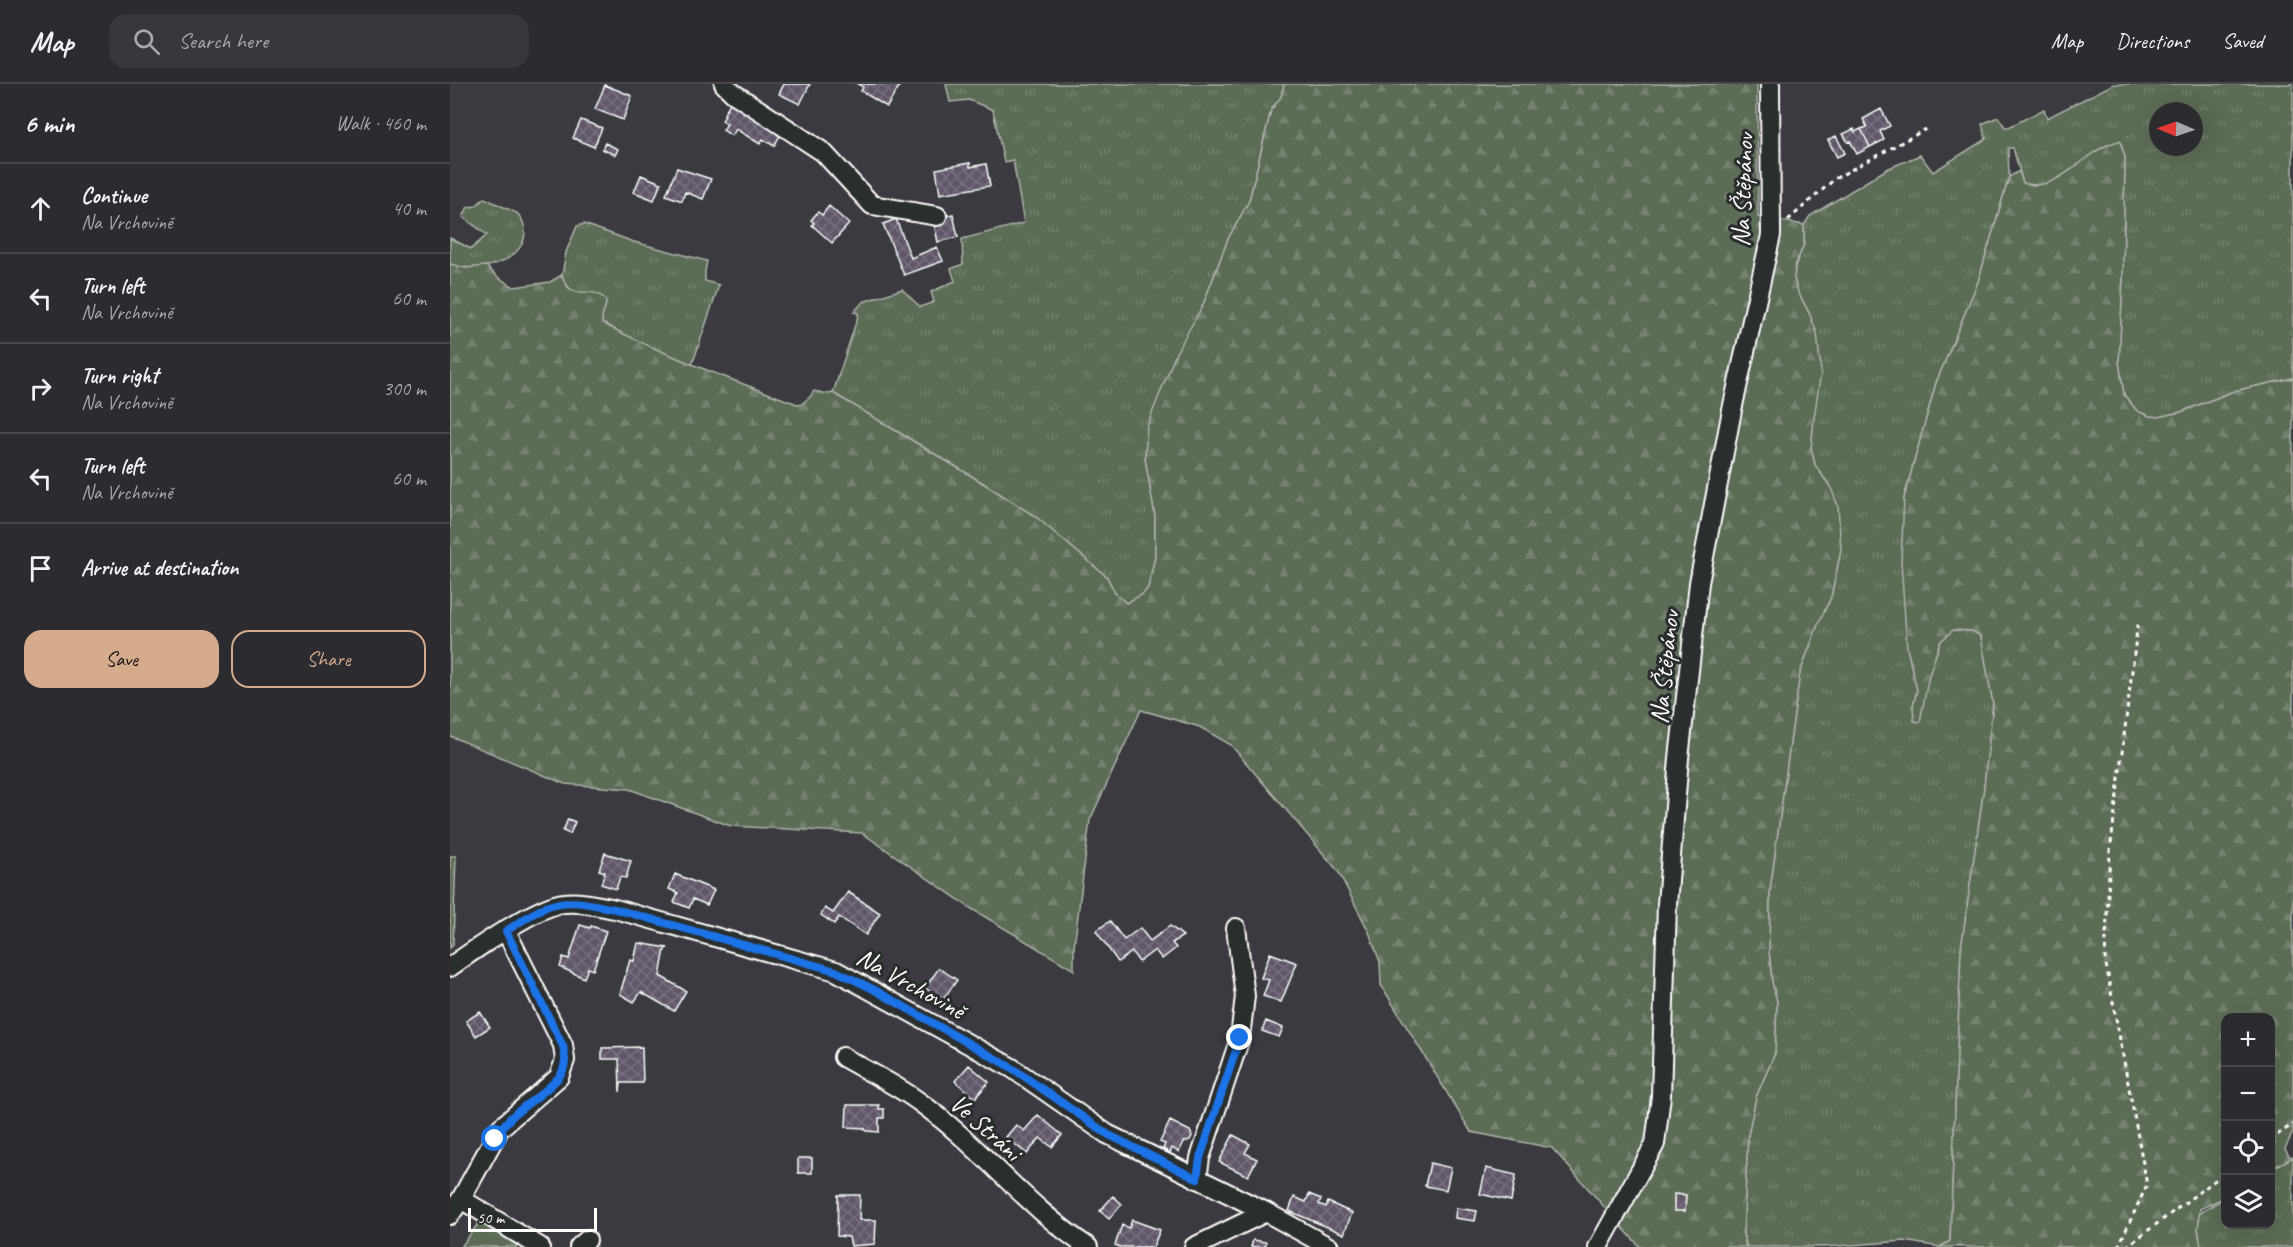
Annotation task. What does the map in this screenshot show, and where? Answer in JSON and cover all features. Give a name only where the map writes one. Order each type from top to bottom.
[{"type":"street","points":[[724,84],[733,93],[823,152],[872,205],[936,216]]},
{"type":"street","name":"Na Štěpánov","points":[[1598,1247],[1655,1144],[1661,1096],[1667,904],[1679,758],[1699,583],[1732,410],[1771,236],[1770,84]]},
{"type":"street","name":"Na Vrchovině","points":[[450,967],[547,907],[562,903],[579,903],[615,909],[836,971],[873,989],[1012,1068],[1107,1134],[1266,1212],[1329,1247]]},
{"type":"street","points":[[1197,1179],[1200,1158],[1240,1038],[1245,996],[1236,928]]},
{"type":"street","points":[[450,1215],[500,1128],[559,1077],[565,1060],[563,1046],[506,931]]},
{"type":"street","name":"Ve Stráni","points":[[843,1057],[918,1101],[981,1154],[1033,1205],[1065,1232],[1088,1247]]},
{"type":"street","points":[[461,1199],[540,1247]]},
{"type":"street","points":[[1194,1247],[1266,1212]]},
{"type":"path","points":[[1771,236],[1836,178],[1926,129]]},
{"type":"path","points":[[2118,1247],[2147,1185],[2105,959],[2110,852],[2138,621]]},
{"type":"path","points":[[2275,1137],[2293,1124]]},
{"type":"path","points":[[2127,1247],[2222,1175]]},
{"type":"green space","points":[[946,84],[1284,84],[1281,97],[1271,110],[1249,201],[1228,239],[1203,305],[1147,426],[1145,458],[1155,516],[1155,557],[1148,588],[1143,594],[1126,603],[1115,593],[1107,577],[1036,517],[833,393],[858,316],[858,313],[854,312],[863,302],[902,289],[920,307],[934,302],[931,292],[955,281],[951,269],[963,264],[962,239],[1024,223],[1013,160],[1004,162],[993,110],[969,100],[950,102]]},
{"type":"green space","points":[[1284,84],[1757,84],[1758,217],[1804,225],[1804,244],[1795,266],[1794,279],[1817,333],[1821,372],[1811,448],[1815,465],[1831,488],[1838,506],[1841,550],[1831,597],[1818,624],[1800,673],[1792,728],[1770,890],[1769,951],[1772,982],[1777,1001],[1775,1053],[1756,1097],[1748,1135],[1743,1234],[1746,1247],[1640,1247],[1552,1148],[1471,1132],[1381,985],[1380,962],[1369,932],[1338,871],[1231,745],[1200,727],[1141,710],[1090,820],[1074,947],[1074,970],[972,909],[862,833],[731,826],[629,789],[565,784],[450,736],[450,264],[465,268],[486,266],[499,278],[514,287],[550,282],[562,275],[570,289],[600,295],[606,300],[602,323],[650,346],[800,405],[814,391],[833,393],[1036,517],[1107,577],[1115,593],[1126,603],[1143,594],[1148,588],[1155,557],[1155,516],[1145,458],[1147,426],[1176,353],[1203,305],[1228,239],[1249,201],[1271,110],[1281,97]]},
{"type":"green space","points":[[2114,84],[2293,84],[2293,378],[2234,391],[2181,412],[2158,417],[2137,411],[2124,395],[2119,362],[2125,157],[2120,141],[2095,152],[2061,177],[2037,185],[2023,183],[2013,148],[2008,148],[2009,177],[1978,282],[1936,383],[1904,498],[1907,648],[1917,690],[1913,706],[1929,675],[1940,642],[1952,630],[1972,631],[1981,636],[1993,704],[1984,787],[1961,949],[1950,1241],[1940,1247],[1904,1241],[1825,1247],[1747,1247],[1743,1234],[1748,1135],[1756,1097],[1775,1053],[1777,1001],[1772,982],[1769,951],[1770,890],[1800,673],[1818,624],[1831,597],[1841,550],[1831,488],[1815,465],[1811,448],[1814,418],[1809,313],[1794,279],[1795,266],[1804,244],[1804,225],[1810,216],[1887,169],[1920,155],[1933,172],[1986,139],[1982,124],[1998,117],[2005,127],[2009,127],[2044,109],[2047,118]]},
{"type":"green space","points":[[2120,141],[2125,157],[2119,362],[2124,395],[2137,411],[2158,417],[2181,412],[2234,391],[2293,378],[2293,1132],[2285,1149],[2289,1156],[2293,1157],[2275,1167],[2275,1013],[2221,1013],[2221,1199],[2200,1209],[2198,1229],[2201,1247],[1940,1247],[1950,1241],[1961,949],[1984,787],[1993,704],[1981,636],[1972,631],[1953,630],[1940,642],[1929,675],[1920,722],[1914,721],[1913,706],[1917,690],[1907,648],[1901,561],[1904,498],[1936,383],[1978,282],[2009,177],[2019,171],[2023,183],[2036,185],[2049,182],[2061,177],[2108,145]]},
{"type":"green space","points":[[484,198],[517,213],[525,228],[522,244],[515,253],[495,264],[471,268],[450,264],[450,238],[471,249],[487,235],[463,217],[468,207],[476,206]]},
{"type":"green space","points":[[584,224],[634,242],[707,261],[705,281],[719,285],[692,365],[639,343],[602,323],[601,317],[606,305],[570,289],[562,275],[566,252],[577,226]]},
{"type":"green space","points":[[450,856],[456,856],[453,945],[450,948]]},
{"type":"green space","points":[[2293,1157],[2293,1247],[2201,1247],[2198,1229],[2199,1214],[2221,1200],[2221,1229],[2275,1229],[2275,1167]]},
{"type":"green space","points":[[480,1221],[522,1247],[461,1247]]},
{"type":"building","points":[[784,84],[810,84],[800,104],[779,94]]},
{"type":"building","points":[[858,84],[900,85],[887,107],[861,91],[863,87]]},
{"type":"building","points":[[605,85],[632,96],[623,120],[595,109]]},
{"type":"building","points":[[731,101],[782,132],[774,146],[763,139],[760,144],[736,129],[732,136],[723,130],[727,124],[722,121]]},
{"type":"building","points":[[1881,109],[1890,126],[1880,131],[1884,140],[1870,147],[1861,129],[1867,127],[1863,119]]},
{"type":"building","points":[[581,120],[602,128],[594,147],[573,138]]},
{"type":"building","points":[[1854,129],[1855,132],[1861,129],[1870,147],[1857,154],[1843,134]]},
{"type":"building","points":[[1836,136],[1845,153],[1837,157],[1828,140]]},
{"type":"building","points":[[605,143],[618,149],[615,155],[602,149]]},
{"type":"building","points":[[970,163],[970,167],[986,164],[990,186],[940,194],[936,169]]},
{"type":"building","points":[[677,168],[711,179],[703,199],[685,192],[682,201],[666,195]]},
{"type":"building","points":[[641,175],[661,183],[654,200],[634,192]]},
{"type":"building","points":[[829,206],[849,224],[832,243],[812,225],[814,223],[811,220],[818,212],[822,215]]},
{"type":"building","points":[[953,214],[958,237],[938,242],[933,219]]},
{"type":"building","points":[[896,219],[911,258],[937,247],[943,261],[904,275],[883,224]]},
{"type":"building","points":[[568,819],[575,822],[570,834],[563,831]]},
{"type":"building","points":[[605,853],[631,861],[626,878],[620,877],[616,889],[601,884],[605,872],[599,870]]},
{"type":"building","points":[[675,874],[714,890],[707,905],[693,899],[689,908],[674,902],[678,893],[669,889]]},
{"type":"building","points":[[848,892],[880,913],[866,935],[839,917],[834,924],[821,915],[825,908],[833,913]]},
{"type":"building","points":[[1110,921],[1124,940],[1140,928],[1150,941],[1170,926],[1183,936],[1172,943],[1176,948],[1162,959],[1155,950],[1139,962],[1132,952],[1118,962],[1096,931]]},
{"type":"building","points":[[580,925],[606,931],[593,970],[588,968],[584,978],[560,967],[563,957],[569,959]]},
{"type":"building","points":[[638,943],[668,948],[665,949],[660,976],[686,991],[674,1011],[641,992],[634,1002],[620,994],[630,960],[634,961]]},
{"type":"building","points":[[1270,953],[1297,963],[1281,1002],[1263,996],[1269,980],[1261,978]]},
{"type":"building","points":[[939,968],[957,980],[943,1000],[925,988]]},
{"type":"building","points":[[480,1012],[490,1027],[476,1036],[466,1021]]},
{"type":"building","points":[[1266,1021],[1283,1028],[1279,1037],[1262,1031]]},
{"type":"building","points":[[642,1047],[643,1083],[621,1083],[620,1092],[619,1059],[602,1059],[602,1048]]},
{"type":"building","points":[[969,1065],[989,1082],[975,1098],[955,1081]]},
{"type":"building","points":[[847,1105],[879,1105],[879,1109],[884,1109],[884,1118],[879,1118],[879,1132],[846,1127]]},
{"type":"building","points":[[1038,1115],[1062,1135],[1052,1147],[1040,1138],[1027,1154],[1006,1137],[1016,1125],[1024,1131]]},
{"type":"building","points":[[1170,1121],[1190,1131],[1192,1136],[1190,1140],[1184,1142],[1179,1152],[1172,1148],[1170,1153],[1163,1149],[1165,1144],[1160,1142]]},
{"type":"building","points":[[1233,1135],[1250,1144],[1245,1153],[1257,1159],[1248,1176],[1219,1162]]},
{"type":"building","points":[[798,1158],[812,1158],[812,1173],[798,1173]]},
{"type":"building","points":[[1430,1163],[1451,1168],[1446,1190],[1425,1186]]},
{"type":"building","points":[[1486,1168],[1516,1175],[1511,1201],[1480,1194]]},
{"type":"building","points":[[1309,1194],[1321,1199],[1319,1204],[1326,1207],[1328,1202],[1352,1213],[1344,1234],[1289,1211],[1294,1197],[1306,1202]]},
{"type":"building","points":[[1674,1194],[1686,1195],[1685,1211],[1674,1211]]},
{"type":"building","points":[[838,1195],[860,1195],[859,1220],[876,1220],[875,1244],[851,1246],[849,1237],[837,1236]]},
{"type":"building","points":[[1113,1196],[1122,1204],[1109,1219],[1100,1211]]},
{"type":"building","points":[[1456,1208],[1477,1211],[1475,1221],[1455,1218]]},
{"type":"building","points":[[1132,1220],[1160,1230],[1153,1247],[1115,1245],[1122,1225],[1129,1228]]},
{"type":"building","points":[[1253,1240],[1266,1242],[1265,1247],[1251,1247]]},
{"type":"route","points":[[495,1139],[500,1128],[508,1119],[559,1077],[564,1067],[566,1054],[563,1046],[506,931],[547,907],[562,903],[579,903],[615,909],[836,971],[873,989],[1012,1068],[1107,1134],[1197,1179],[1200,1158],[1240,1038]]}]
